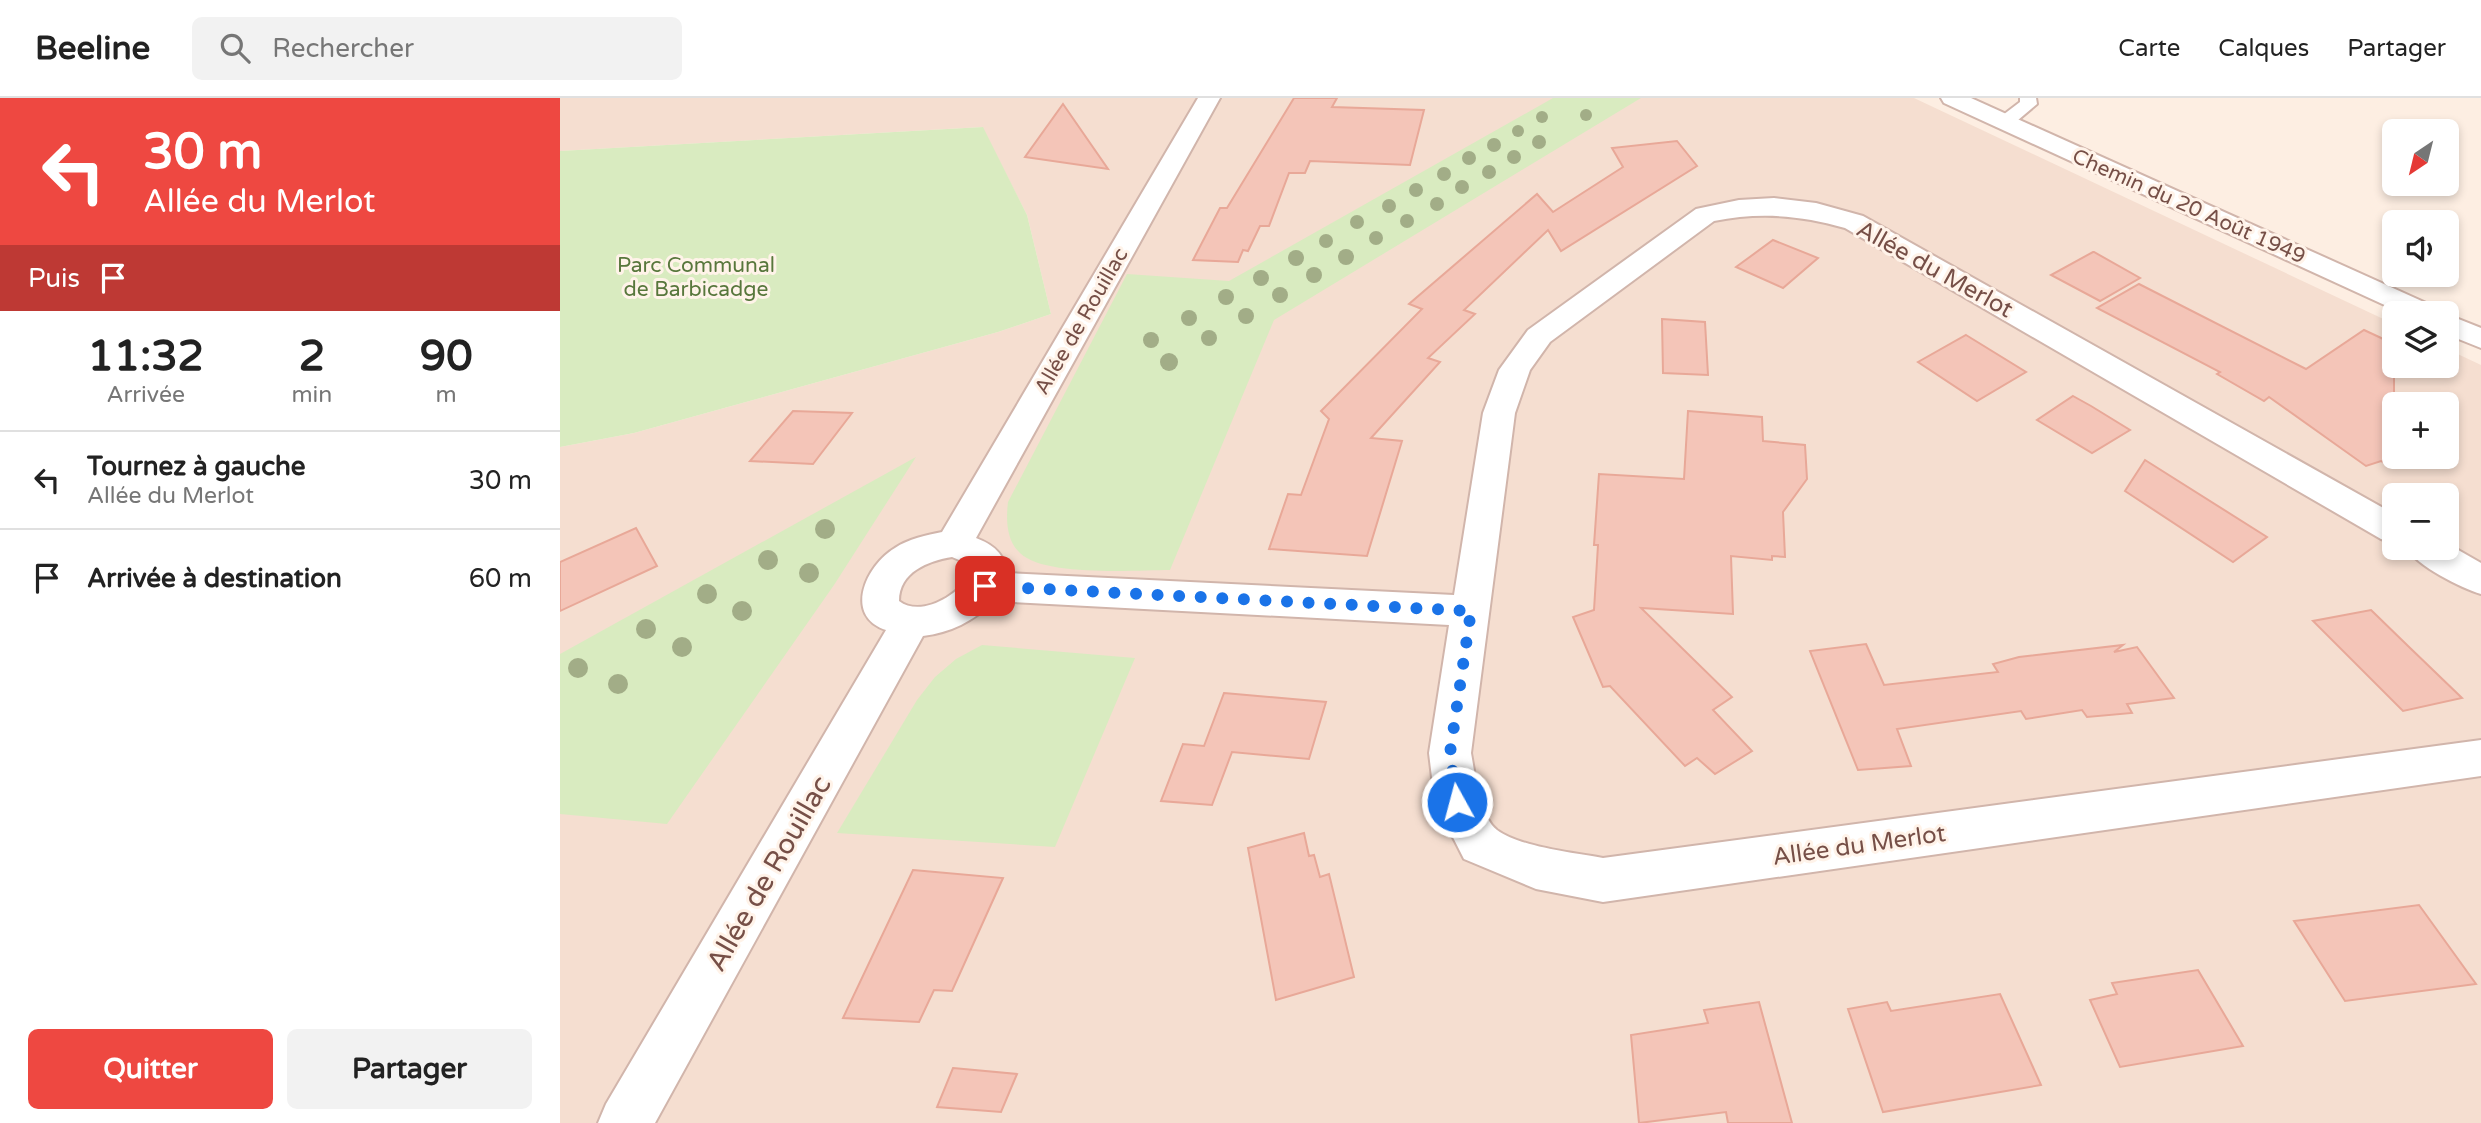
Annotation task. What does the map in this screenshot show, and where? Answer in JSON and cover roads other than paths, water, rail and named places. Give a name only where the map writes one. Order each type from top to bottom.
[{"type":"street","name":"Allée de Rouillac","points":[[954,544],[1209,98]]},
{"type":"street","name":"Chemin du 20 Août 1949","points":[[1952,98],[2399,301]]},
{"type":"street","name":"Allée du Merlot","points":[[2382,523],[1854,222],[1816,211],[1774,206],[1739,208],[1705,215],[1539,336],[1515,370],[1499,414],[1450,753],[1457,802],[1480,844],[1536,868],[1603,880],[2481,758]]},
{"type":"street","points":[[2459,329],[2481,338]]},
{"type":"street","points":[[954,544],[972,548],[985,556],[989,570],[985,586],[978,596],[955,613],[925,622],[897,619],[886,612],[880,603],[884,580],[893,568],[921,551],[954,544]]},
{"type":"street","points":[[2446,560],[2481,580]]},
{"type":"street","points":[[985,586],[1471,611]]},
{"type":"street","name":"Allée de Rouillac","points":[[625,1123],[911,622]]},
{"type":"lane","points":[[2005,122],[2023,111],[2029,104],[2028,98]]},
{"type":"park label","name":"Parc Communal de Barbicadge","points":[[696,277]]}]
